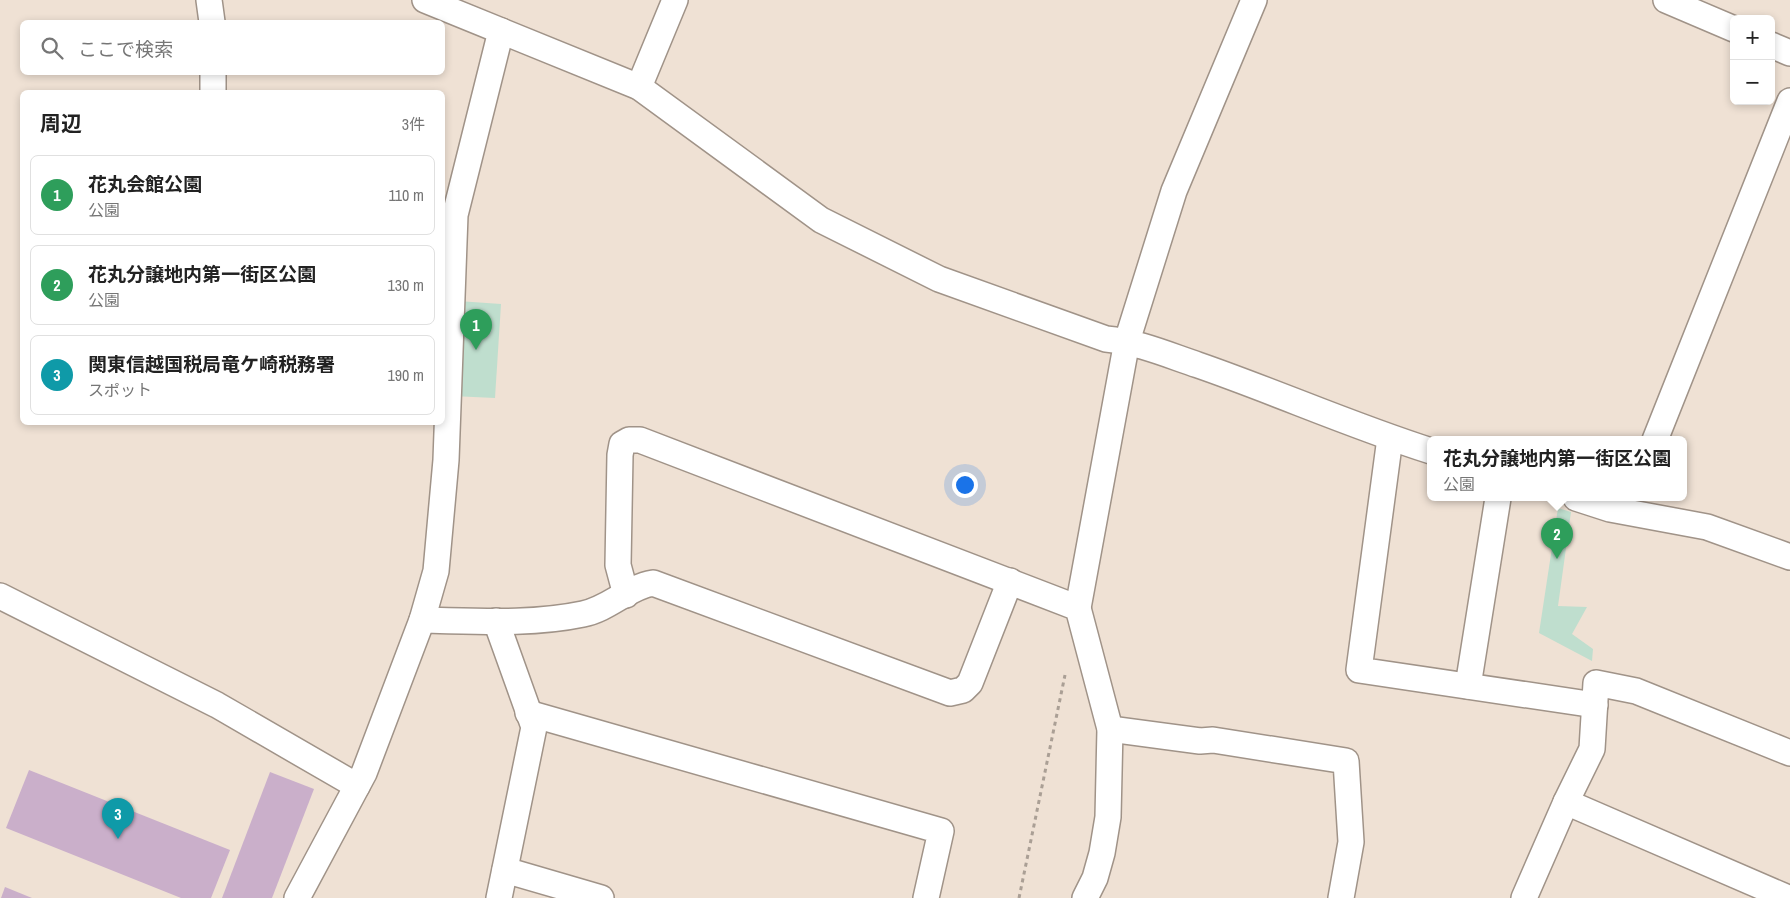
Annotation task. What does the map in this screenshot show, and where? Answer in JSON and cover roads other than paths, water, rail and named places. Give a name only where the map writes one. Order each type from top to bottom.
[{"type":"street","points":[[210,0],[212,20]]},
{"type":"street","points":[[425,0],[639,87],[821,220],[939,279],[1106,339],[1127,341],[1224,374],[1427,451]]},
{"type":"street","points":[[639,87],[674,0]]},
{"type":"street","points":[[1085,898],[1095,878],[1102,853],[1108,817],[1110,729],[1078,608],[1127,341],[1174,191],[1254,0]]},
{"type":"street","points":[[1666,0],[1730,27]]},
{"type":"street","points":[[297,898],[364,773],[422,620],[436,572],[446,460],[448,247],[501,31]]},
{"type":"street","points":[[1775,47],[1790,53]]},
{"type":"street","points":[[213,75],[213,90]]},
{"type":"street","points":[[1657,436],[1790,101]]},
{"type":"street","points":[[1390,438],[1360,670],[1595,705]]},
{"type":"street","points":[[626,595],[618,565],[620,455],[622,444],[640,440],[1078,608]]},
{"type":"street","points":[[1468,686],[1498,501]]},
{"type":"street","points":[[1599,501],[1630,505],[1707,527],[1790,557]]},
{"type":"street","points":[[422,620],[527,620],[585,614],[626,595],[640,585],[653,582],[950,693],[964,690],[970,683],[1010,581]]},
{"type":"street","points":[[0,596],[217,705],[357,786]]},
{"type":"street","points":[[496,621],[534,727],[499,898]]},
{"type":"street","points":[[1524,898],[1566,802],[1592,749],[1596,683],[1636,691],[1790,753]]},
{"type":"street","points":[[528,713],[941,831],[926,898]]},
{"type":"street","points":[[1110,729],[1200,741],[1213,740],[1346,761],[1351,842],[1341,898]]},
{"type":"street","points":[[1566,802],[1788,898]]},
{"type":"street","points":[[505,870],[601,898]]},
{"type":"place","name":"花丸会館公園","points":[[476,350]]},
{"type":"place","name":"花丸分譲地内第一街区公園","points":[[1557,559]]},
{"type":"place","name":"関東信越国税局竜ケ崎税務署","points":[[118,839]]}]
